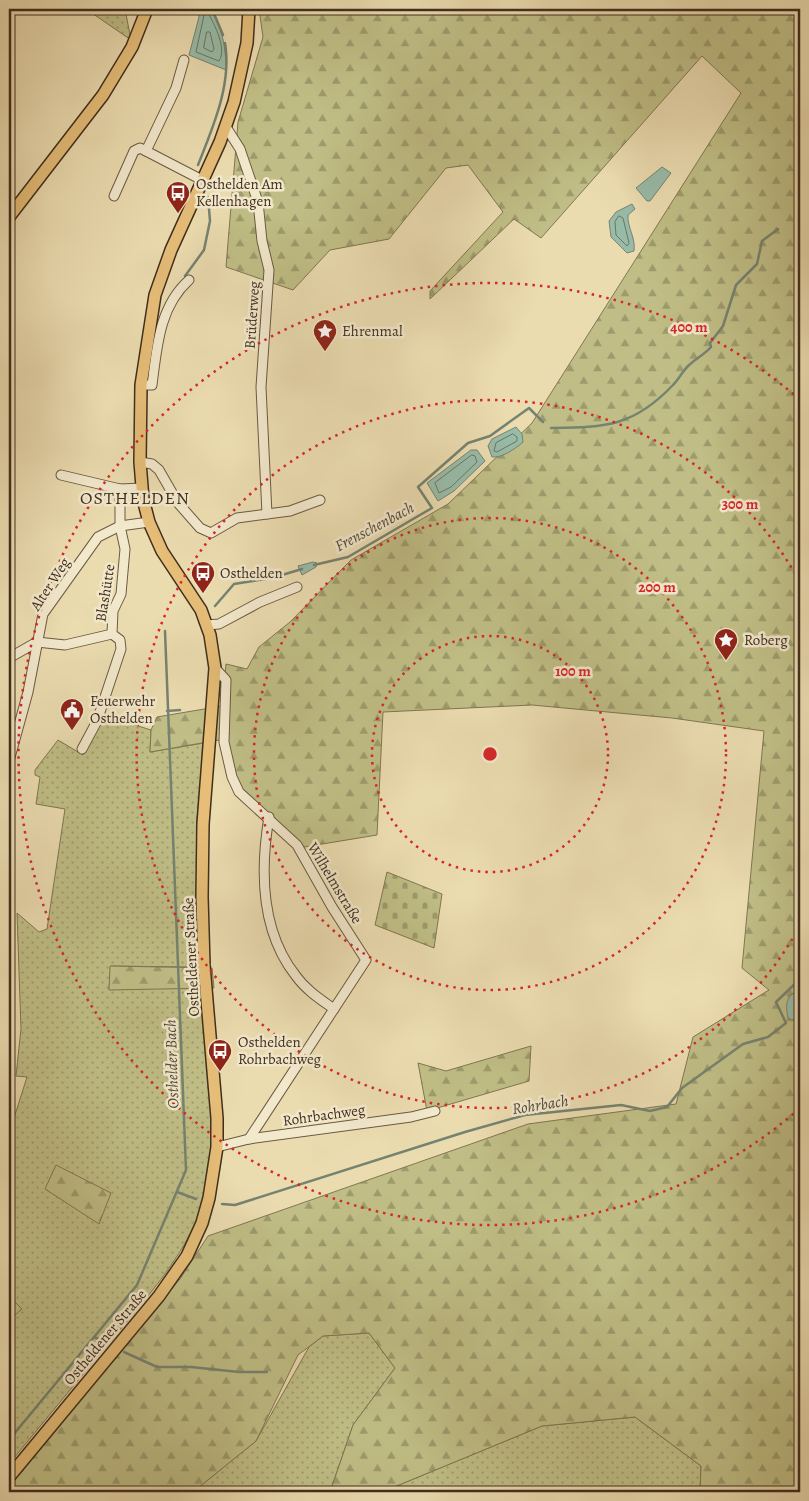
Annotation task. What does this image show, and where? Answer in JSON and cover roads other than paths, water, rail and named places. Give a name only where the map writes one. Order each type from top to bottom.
[{"type":"main road","points":[[9,216],[103,95],[132,47],[147,9]]},
{"type":"main road","name":"Ostheldener Straße","points":[[9,1477],[154,1303],[187,1256],[202,1223],[210,1198],[217,1148],[217,1118],[204,965],[202,897],[203,824],[215,668],[213,649],[207,625],[191,594],[162,551],[148,522],[140,462],[141,385],[155,296],[170,250],[226,127],[234,102],[247,42],[249,9]]},
{"type":"street","points":[[146,151],[176,88],[184,60]]},
{"type":"street","name":"Brüderweg","points":[[226,127],[240,149],[258,202],[262,241],[269,270],[261,387],[266,514]]},
{"type":"street","points":[[114,196],[134,151],[140,148],[202,180]]},
{"type":"street","points":[[141,385],[152,385],[159,327],[177,290],[189,280]]},
{"type":"street","points":[[140,462],[152,464],[159,470],[178,503],[200,528],[211,533],[237,518],[290,511],[320,500]]},
{"type":"street","points":[[61,475],[120,489],[142,488]]},
{"type":"street","name":"Blashütte","points":[[112,634],[113,611],[121,594],[125,549],[120,526],[120,489]]},
{"type":"street","name":"Alter Weg","points":[[9,761],[28,692],[43,614],[98,537],[120,526],[148,522]]},
{"type":"street","points":[[207,625],[219,624],[260,602],[297,587]]},
{"type":"street","name":"Blashütte","points":[[37,642],[65,645],[112,634]]},
{"type":"street","name":"Blashütte","points":[[82,749],[97,721],[121,649],[120,640],[112,634]]},
{"type":"street","points":[[9,658],[37,642]]},
{"type":"street","name":"Wilhelmstraße","points":[[215,668],[226,680],[224,742],[232,777],[239,792],[297,845],[332,907],[366,960],[334,1009]]},
{"type":"street","points":[[249,1139],[334,1009],[312,993],[296,977],[274,939],[269,922],[266,898],[264,843],[268,817]]},
{"type":"street","name":"Rohrbachweg","points":[[217,1148],[249,1139],[410,1117],[435,1111]]},
{"type":"water","points":[[198,9],[212,9],[223,38],[226,70],[189,55],[199,17]]},
{"type":"water","points":[[662,167],[671,173],[650,201],[647,201],[636,188]]},
{"type":"water","points":[[632,204],[635,209],[628,215],[628,219],[634,242],[634,251],[627,253],[611,237],[609,221],[616,212]]},
{"type":"water","points":[[516,427],[522,434],[523,442],[504,455],[492,457],[488,446],[492,439]]},
{"type":"water","points":[[471,450],[477,450],[485,461],[454,491],[438,501],[427,483]]},
{"type":"water","points":[[313,562],[317,563],[316,567],[302,575],[298,566]]},
{"type":"water","points":[[800,989],[800,1015],[792,1020],[788,1018],[788,1000],[789,997]]},
{"type":"waterway","name":"Osthelder Bach","points":[[212,9],[223,35]]},
{"type":"waterway","name":"Osthelder Bach","points":[[198,165],[220,105],[226,74],[225,43]]},
{"type":"waterway","name":"Osthelder Bach","points":[[185,276],[204,250],[210,221],[208,197]]},
{"type":"waterway","name":"Frenschenbach","points":[[551,428],[588,427],[618,422],[631,417],[659,399],[688,366],[711,347],[710,343],[723,326],[736,285],[757,264],[762,241],[778,229]]},
{"type":"waterway","name":"Frenschenbach","points":[[314,565],[348,557],[432,508],[418,487],[468,443],[490,436],[529,408],[543,422]]},
{"type":"waterway","name":"Frenschenbach","points":[[215,606],[234,584],[272,578],[302,569]]},
{"type":"waterway","name":"Osthelder Bach","points":[[9,1440],[137,1285],[186,1170],[165,631]]},
{"type":"waterway","points":[[167,711],[180,710]]},
{"type":"waterway","name":"Rohrbach","points":[[222,1204],[235,1205],[465,1132],[525,1115],[621,1105],[650,1111],[667,1107],[682,1088],[743,1044],[768,1037],[786,1023],[776,1002],[800,979]]},
{"type":"waterway","name":"Rohrbach","points":[[177,1192],[196,1199]]},
{"type":"waterway","points":[[94,1337],[105,1342]]},
{"type":"waterway","points":[[124,1352],[157,1367],[191,1367],[239,1372],[267,1372]]},
{"type":"place","name":"Osthelden Am Kellenhagen","points":[[178,214]]},
{"type":"place","name":"Ehrenmal","points":[[325,352]]},
{"type":"place","name":"Osthelden","points":[[203,594]]},
{"type":"place","name":"Roberg","points":[[726,661]]},
{"type":"place","name":"Feuerwehr Osthelden","points":[[72,731]]},
{"type":"place","name":"Osthelden Rohrbachweg","points":[[220,1072]]},
{"type":"district","name":"OSTHELDEN","points":[[135,498]]}]
